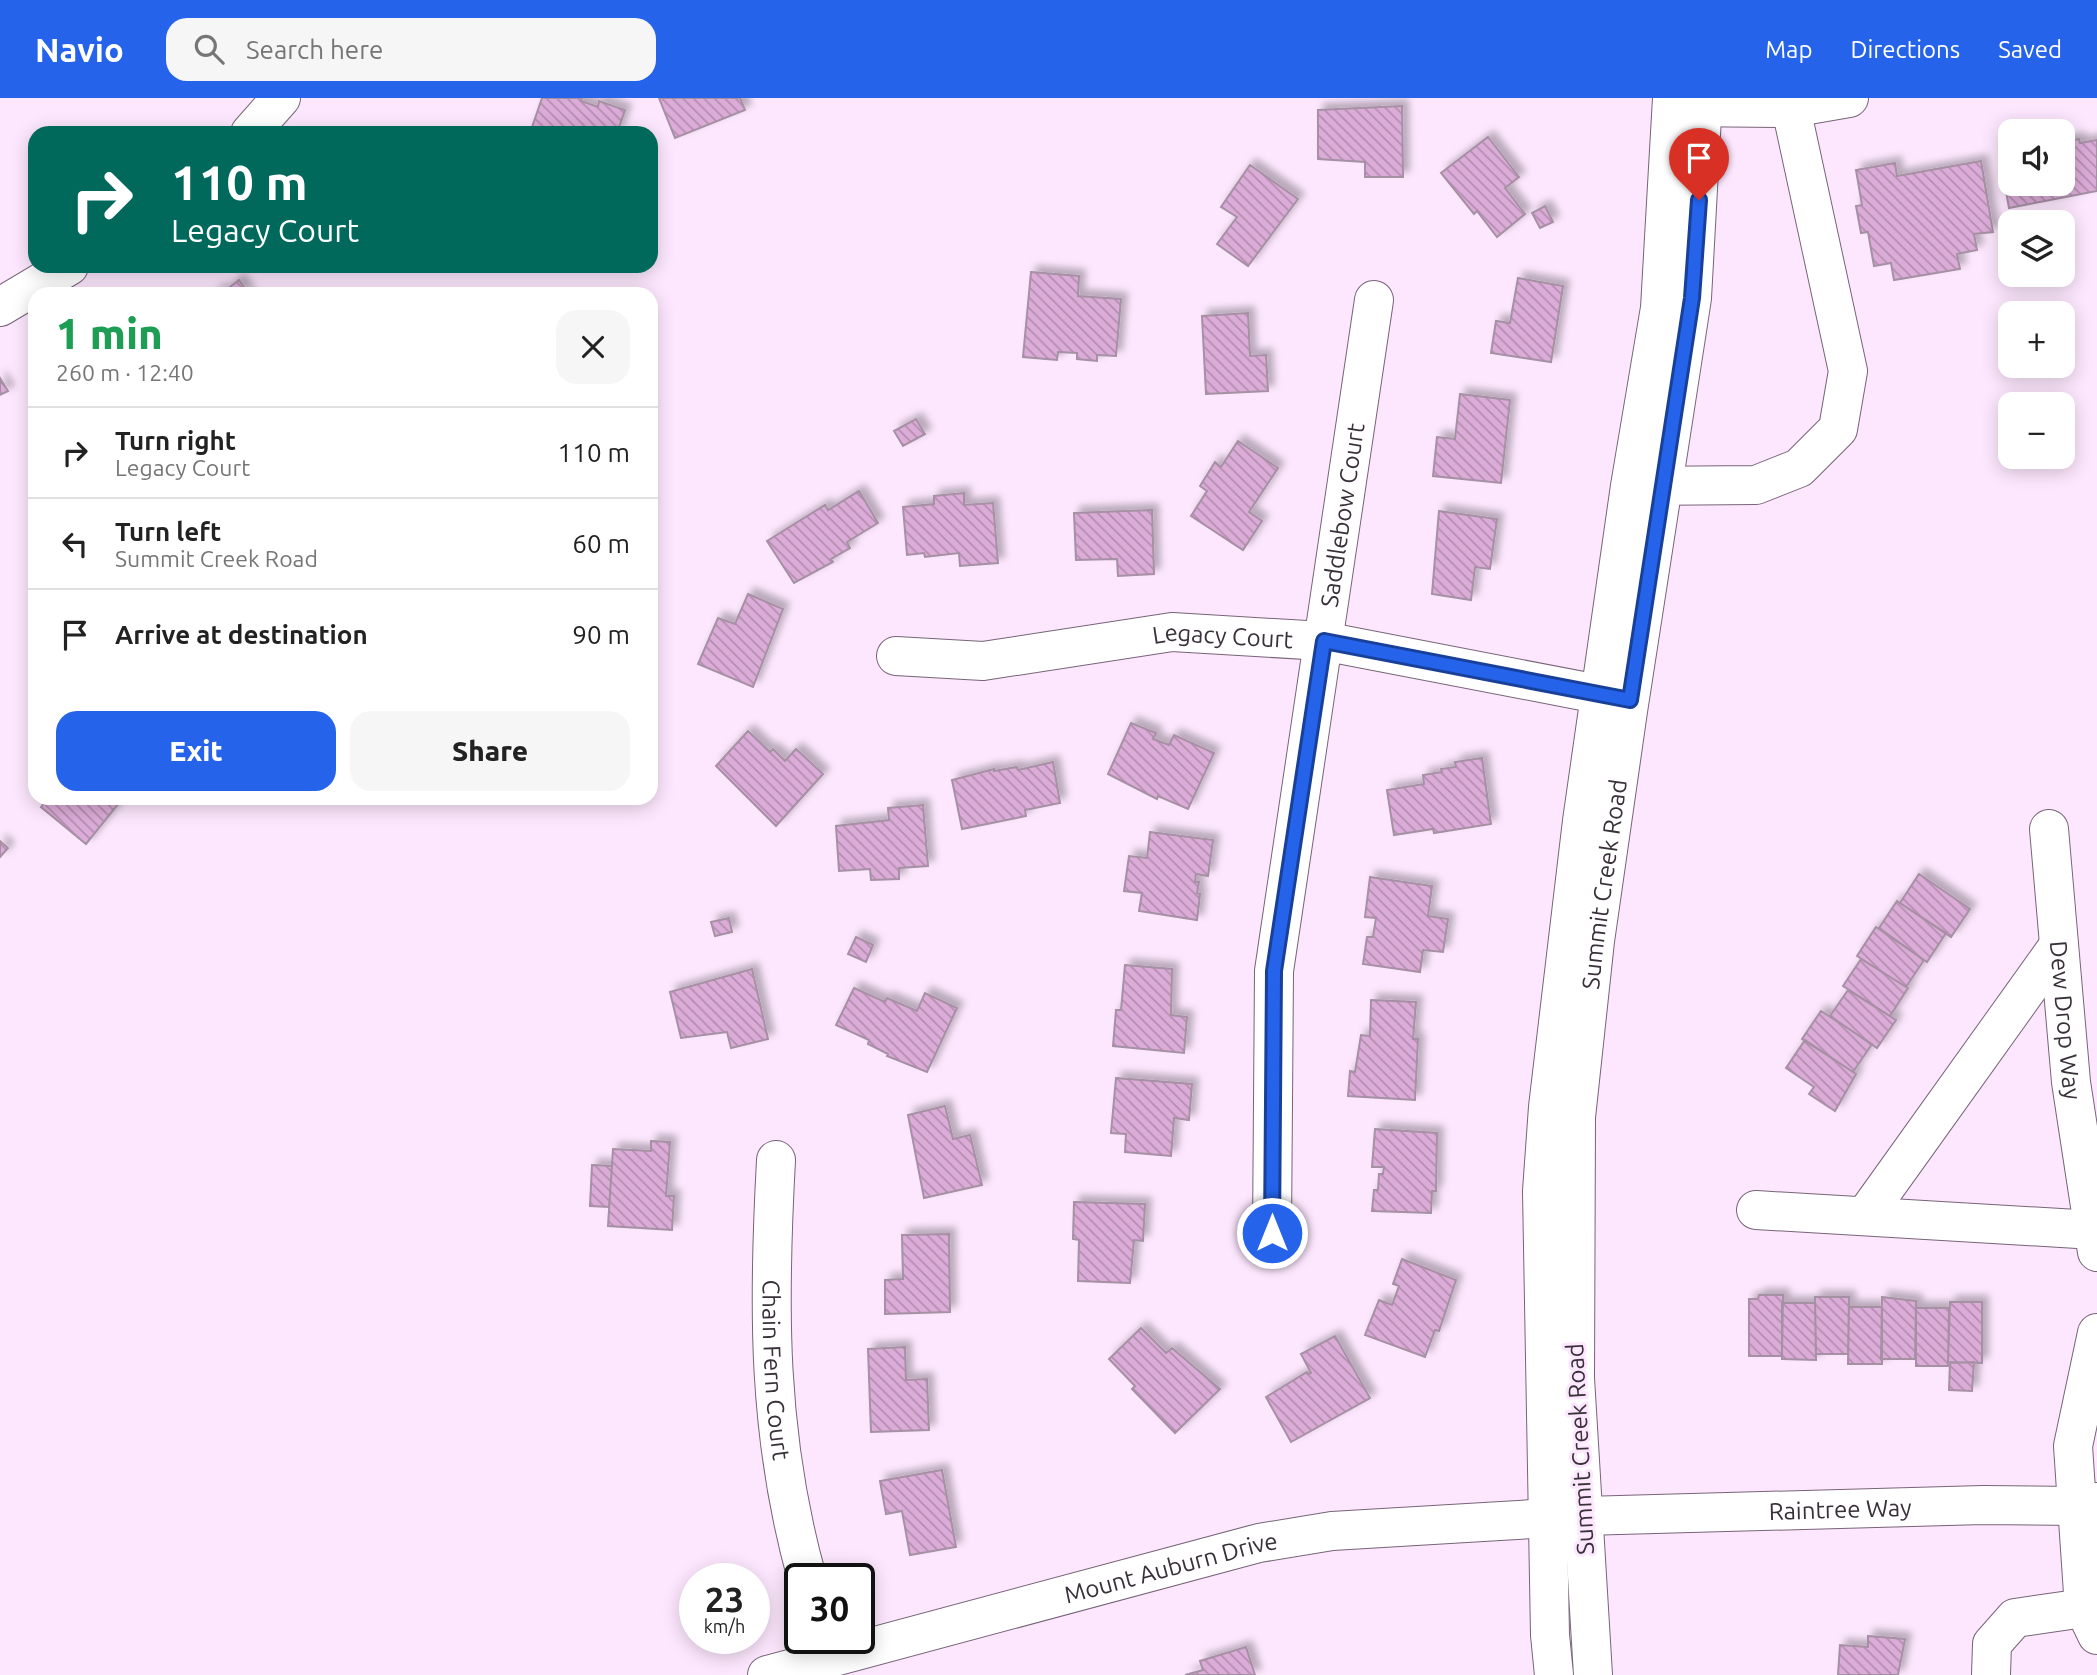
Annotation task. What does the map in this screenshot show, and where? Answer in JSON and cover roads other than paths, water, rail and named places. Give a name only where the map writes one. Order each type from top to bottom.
[{"type":"street","points":[[256,126],[281,98]]},
{"type":"street","points":[[1688,103],[1790,108],[1849,98]]},
{"type":"street","name":"Summit Creek Road","points":[[1553,1675],[1575,1378],[1576,1116],[1595,941],[1615,697],[1647,487],[1660,308],[1688,103]]},
{"type":"street","points":[[1647,487],[1756,485],[1799,468],[1838,429],[1848,371],[1790,108]]},
{"type":"street","points":[[34,287],[57,273]]},
{"type":"street","points":[[0,307],[28,290]]},
{"type":"street","name":"Saddlebow Court","points":[[1272,1233],[1274,971],[1374,300]]},
{"type":"street","name":"Legacy Court","points":[[896,656],[983,661],[1172,632],[1324,641],[1615,697]]},
{"type":"street","name":"Dew Drop Way","points":[[2049,829],[2071,1082],[2095,1241]]},
{"type":"street","points":[[1865,1216],[2059,945]]},
{"type":"street","name":"Chain Fern Court","points":[[776,1160],[769,1284],[772,1378],[779,1455],[789,1514],[803,1563]]},
{"type":"street","points":[[1756,1210],[1865,1216],[2095,1241]]},
{"type":"street","points":[[1991,1675],[1992,1644],[2015,1618],[2091,1622],[2086,1504],[2073,1446],[2097,1334]]},
{"type":"street","name":"Raintree Way","points":[[1566,1517],[2086,1504]]},
{"type":"street","name":"Summit Creek Road","points":[[1566,1517],[1593,1675]]},
{"type":"street","name":"Mount Auburn Drive","points":[[875,1637],[1259,1543],[1332,1531],[1566,1517]]},
{"type":"street","name":"Mount Auburn Drive","points":[[766,1675],[814,1654]]}]
